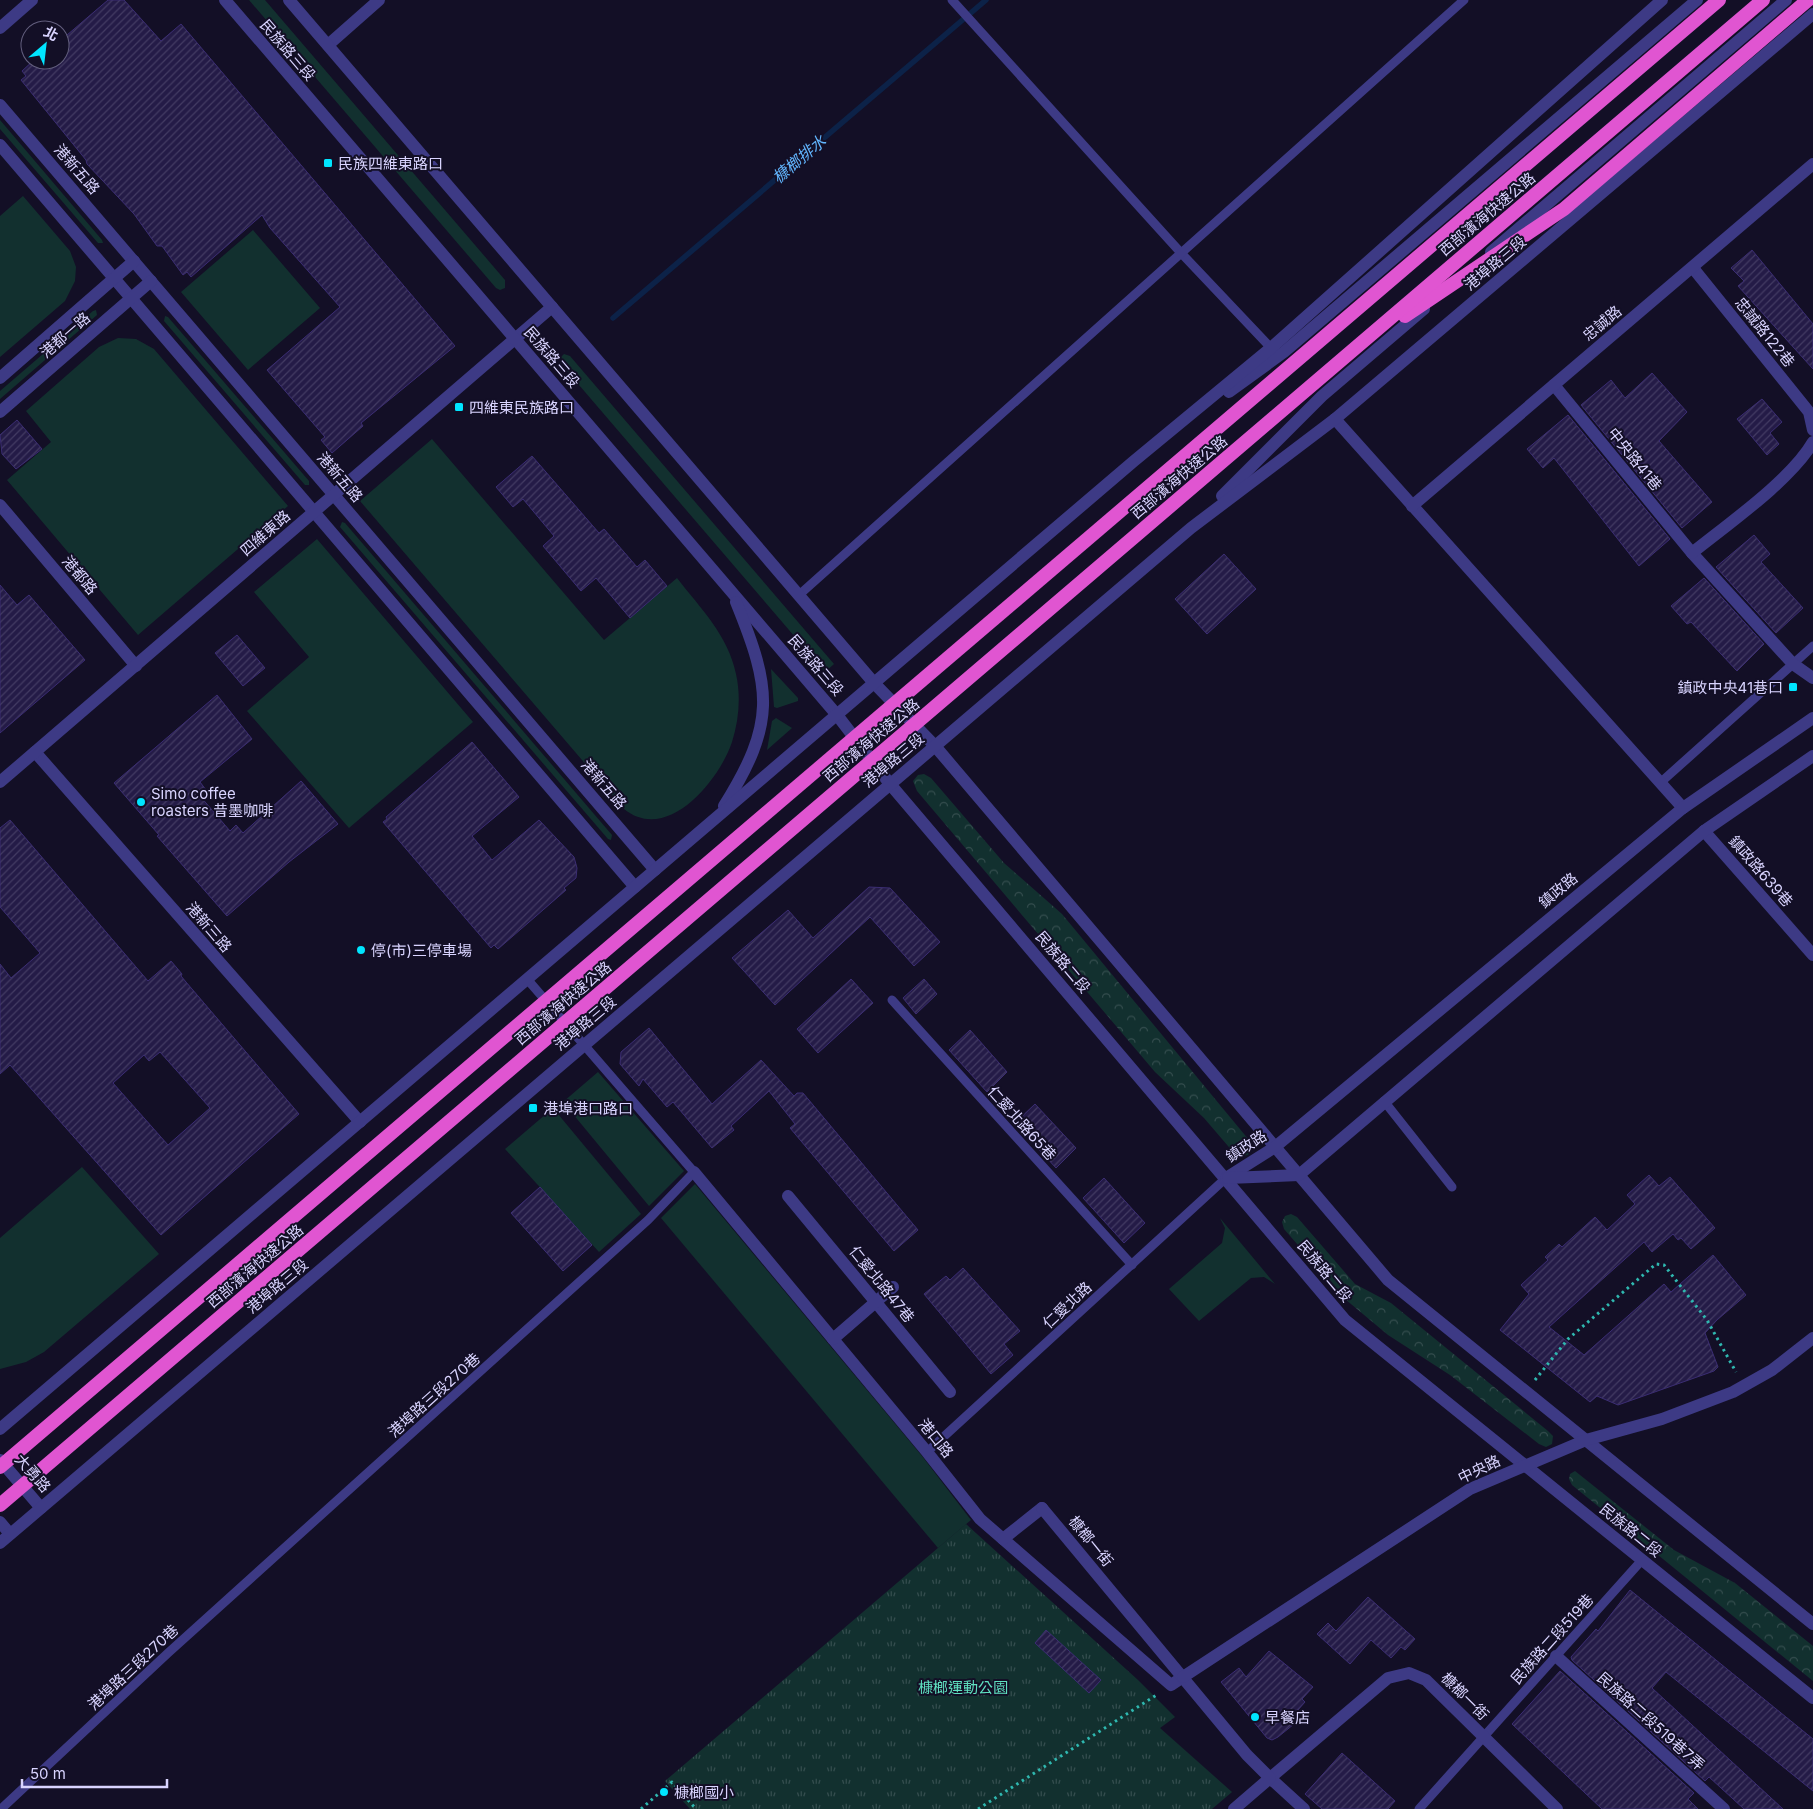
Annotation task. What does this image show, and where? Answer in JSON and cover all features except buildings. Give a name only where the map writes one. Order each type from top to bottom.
[{"type":"highway","name":"西部濱海快速公路","points":[[0,1467],[1719,0]]},
{"type":"highway","name":"西部濱海快速公路","points":[[0,1505],[1763,0]]},
{"type":"highway","points":[[1348,354],[1564,209],[1808,0]]},
{"type":"street","points":[[0,28],[32,0]]},
{"type":"street","name":"民族路三段","points":[[224,0],[837,715],[890,784]]},
{"type":"street","points":[[289,0],[874,683],[935,746],[1388,1280],[1813,1624]]},
{"type":"street","points":[[328,45],[379,0]]},
{"type":"street","points":[[0,1429],[1134,461],[1271,348],[1662,0]]},
{"type":"street","points":[[1134,461],[1284,352],[1697,0]]},
{"type":"street","name":"港埠路三段","points":[[1191,528],[1322,396],[1786,0]]},
{"type":"street","name":"港埠路三段","points":[[0,1543],[1191,528],[1335,419],[1813,14]]},
{"type":"street","name":"港新五路","points":[[0,105],[655,870]]},
{"type":"street","points":[[0,145],[635,887]]},
{"type":"street","name":"忠誠路","points":[[1412,506],[1813,164]]},
{"type":"street","name":"港都一路","points":[[0,378],[134,261]]},
{"type":"street","name":"忠誠路122巷","points":[[1693,268],[1811,413]]},
{"type":"street","name":"港都一路","points":[[0,412],[151,281]]},
{"type":"street","name":"四維東路","points":[[0,782],[552,307]]},
{"type":"street","name":"中央路41巷","points":[[1554,385],[1692,553],[1793,664],[1813,678]]},
{"type":"street","points":[[1811,413],[1813,430]]},
{"type":"street","points":[[1335,419],[1682,808]]},
{"type":"street","points":[[1692,553],[1790,472],[1805,456],[1813,442]]},
{"type":"street","name":"港都路","points":[[0,505],[136,666]]},
{"type":"street","points":[[717,818],[750,762],[758,740],[763,712],[760,664],[733,593]]},
{"type":"street","name":"鎮政路","points":[[1226,1178],[1275,1148],[1682,808],[1813,718]]},
{"type":"street","name":"港新三路","points":[[35,752],[360,1122]]},
{"type":"street","points":[[1298,1175],[1704,831],[1813,756]]},
{"type":"street","name":"民族路二段","points":[[890,784],[1345,1320],[1813,1698]]},
{"type":"street","name":"鎮政路639巷","points":[[1704,831],[1813,955]]},
{"type":"street","name":"港口路","points":[[694,1172],[927,1452],[980,1519],[1171,1685]]},
{"type":"street","name":"鎮政路","points":[[1226,1178],[1298,1175]]},
{"type":"street","name":"仁愛北路47巷","points":[[788,1196],[950,1392]]},
{"type":"street","points":[[833,1339],[893,1287]]},
{"type":"street","name":"中央路","points":[[1183,1678],[1470,1489],[1586,1440],[1662,1419],[1743,1386],[1772,1370],[1813,1338]]},
{"type":"street","name":"大勇路","points":[[0,1460],[41,1508]]},
{"type":"street","name":"槺榔一街","points":[[1003,1539],[1042,1508],[1247,1755],[1270,1778]]},
{"type":"street","points":[[0,1522],[10,1534]]},
{"type":"street","name":"民族路二段519巷7弄","points":[[1556,1656],[1724,1809]]},
{"type":"street","name":"槺榔一街","points":[[1234,1809],[1388,1678],[1397,1674],[1409,1673],[1426,1680],[1557,1809]]},
{"type":"street","points":[[1171,1685],[1183,1678]]},
{"type":"street","points":[[1270,1778],[1304,1809]]},
{"type":"lane","points":[[799,595],[1464,0]]},
{"type":"lane","points":[[953,1],[1182,254],[1271,348]]},
{"type":"lane","points":[[1660,782],[1813,646]]},
{"type":"lane","points":[[527,979],[694,1172]]},
{"type":"lane","name":"仁愛北路65巷","points":[[892,1000],[1132,1264]]},
{"type":"lane","points":[[1384,1101],[1452,1187]]},
{"type":"lane","name":"港埠路三段270巷","points":[[2,1809],[176,1646],[648,1220],[694,1172]]},
{"type":"lane","name":"仁愛北路","points":[[927,1452],[1226,1178]]},
{"type":"lane","name":"民族路二段519巷","points":[[1419,1809],[1642,1560]]},
{"type":"path","points":[[1526,1392],[1568,1339],[1656,1264],[1664,1265],[1707,1320],[1722,1344],[1743,1386]]},
{"type":"path","points":[[978,1809],[1171,1685]]},
{"type":"path","points":[[641,1809],[672,1782],[696,1809]]},
{"type":"green space","points":[[249,0],[265,0],[505,280],[505,288],[500,290],[496,288]]},
{"type":"green space","points":[[0,120],[103,243],[98,243],[0,129]]},
{"type":"green space","points":[[23,196],[70,251],[76,267],[75,281],[65,301],[0,357],[0,216]]},
{"type":"green space","points":[[253,230],[320,308],[248,370],[181,292]]},
{"type":"green space","points":[[96,310],[97,315],[0,399],[0,391]]},
{"type":"green space","points":[[165,316],[168,317],[309,481],[309,485],[305,485],[164,321]]},
{"type":"green space","points":[[118,338],[136,339],[154,349],[288,506],[138,635],[7,480],[51,442],[26,411],[99,347]]},
{"type":"green space","points":[[564,354],[570,356],[834,664],[825,672],[561,364],[560,358]]},
{"type":"green space","points":[[432,439],[604,640],[677,578],[712,623],[727,647],[736,674],[739,699],[738,717],[732,742],[716,774],[689,803],[674,813],[657,819],[640,818],[624,809],[360,501]]},
{"type":"green space","points":[[342,522],[345,523],[612,835],[611,840],[608,839],[340,527]]},
{"type":"green space","points":[[317,539],[473,722],[349,828],[247,711],[309,657],[254,592]]},
{"type":"green space","points":[[771,669],[798,698],[798,701],[777,708],[774,707]]},
{"type":"green space","points":[[776,718],[792,728],[767,750],[772,721]]},
{"type":"green space","points":[[924,774],[931,778],[1004,863],[1062,914],[1249,1140],[1251,1147],[1248,1155],[1241,1156],[1234,1153],[1204,1118],[1155,1072],[917,791],[913,781],[918,775]]},
{"type":"green space","points":[[598,1072],[684,1171],[649,1206],[563,1102]]},
{"type":"green space","points":[[553,1108],[641,1214],[599,1252],[505,1149]]},
{"type":"green space","points":[[82,1167],[159,1254],[44,1352],[26,1362],[0,1369],[0,1238]]},
{"type":"green space","points":[[695,1184],[922,1456],[971,1520],[938,1548],[661,1218]]},
{"type":"green space","points":[[1291,1214],[1297,1217],[1355,1284],[1391,1303],[1548,1431],[1553,1436],[1552,1444],[1546,1447],[1539,1444],[1450,1375],[1388,1335],[1345,1299],[1284,1229],[1282,1222],[1285,1216]]},
{"type":"green space","points":[[1220,1218],[1275,1284],[1264,1277],[1251,1278],[1199,1321],[1169,1289],[1222,1243],[1225,1228]]},
{"type":"green space","points":[[1575,1471],[1674,1550],[1735,1583],[1813,1646],[1813,1681],[1572,1485],[1569,1479],[1570,1474]]},
{"type":"green space","name":"槺榔運動公園","points":[[966,1524],[1138,1680],[1175,1717],[1160,1728],[1232,1792],[1212,1809],[690,1809],[665,1781]]},
{"type":"waterway","name":"槺榔排水","points":[[613,318],[986,0]]},
{"type":"place","name":"民族四維東路口","points":[[328,163]]},
{"type":"place","name":"四維東民族路口","points":[[459,407]]},
{"type":"place","name":"鎮政中央41巷口","points":[[1793,687]]},
{"type":"place","name":"Simo coffee roasters 昔墨咖啡","points":[[141,802]]},
{"type":"place","name":"停(市)三停車場","points":[[361,950]]},
{"type":"place","name":"港埠港口路口","points":[[533,1108]]},
{"type":"place","name":"早餐店","points":[[1255,1717]]},
{"type":"place","name":"槺榔國小","points":[[664,1792]]}]
